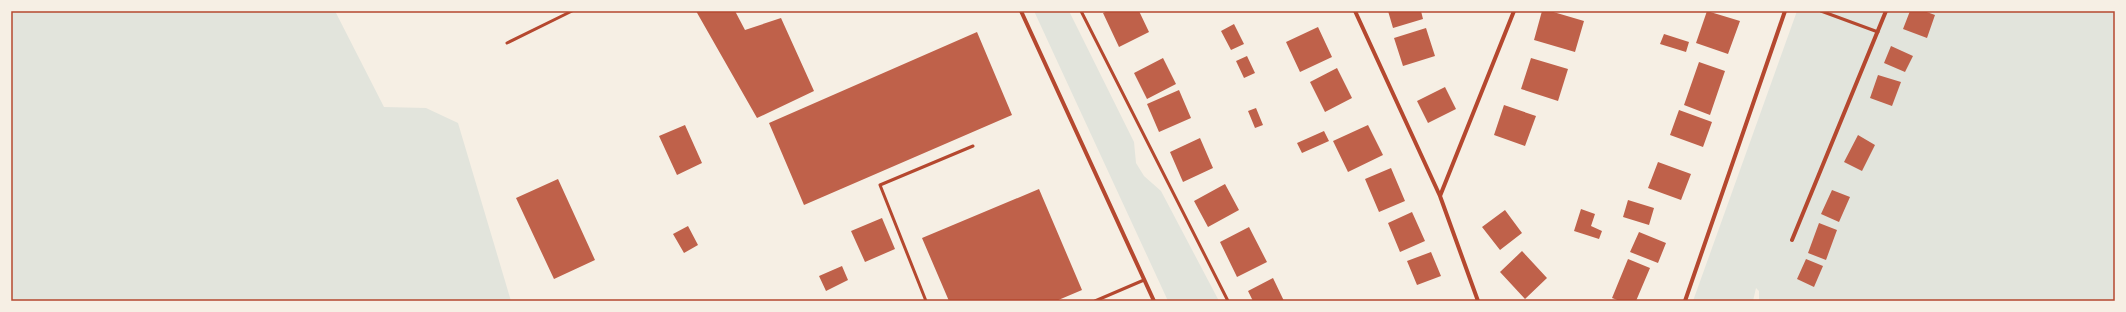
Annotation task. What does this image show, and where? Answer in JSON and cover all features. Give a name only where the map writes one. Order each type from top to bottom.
[{"type":"street","points":[[1021,11],[1154,301]]},
{"type":"street","points":[[1355,11],[1440,196],[1478,301]]},
{"type":"street","points":[[1440,196],[1514,11]]},
{"type":"street","points":[[1685,301],[1785,11]]},
{"type":"street","points":[[1792,240],[1886,11]]},
{"type":"lane","points":[[507,43],[572,11]]},
{"type":"lane","points":[[1081,11],[1228,301]]},
{"type":"lane","points":[[1821,11],[1878,32]]},
{"type":"lane","points":[[926,301],[880,185],[973,146]]},
{"type":"lane","points":[[1095,301],[1144,280]]},
{"type":"shaded area","points":[[11,11],[335,11],[384,107],[426,108],[458,123],[511,301],[11,301]]},
{"type":"shaded area","points":[[1034,11],[1069,11],[1134,142],[1136,163],[1144,176],[1161,191],[1219,301],[1168,301]]},
{"type":"shaded area","points":[[1797,11],[2115,11],[2115,301],[1759,301],[1759,291],[1756,288],[1753,301],[1693,301]]},
{"type":"building","points":[[696,11],[735,11],[745,30],[781,18],[814,91],[757,118]]},
{"type":"building","points":[[1108,11],[1139,11],[1149,32],[1119,47],[1103,13]]},
{"type":"building","points":[[1388,11],[1421,11],[1423,19],[1393,28]]},
{"type":"building","points":[[1542,11],[1550,11],[1584,21],[1575,52],[1534,40]]},
{"type":"building","points":[[1707,11],[1740,21],[1728,54],[1696,43]]},
{"type":"building","points":[[1910,11],[1924,11],[1935,15],[1927,38],[1903,29]]},
{"type":"building","points":[[1234,24],[1244,44],[1231,50],[1221,31]]},
{"type":"building","points":[[1318,27],[1332,57],[1300,72],[1286,42]]},
{"type":"building","points":[[1426,28],[1435,56],[1403,66],[1394,38]]},
{"type":"building","points":[[977,32],[1012,115],[804,205],[769,123]]},
{"type":"building","points":[[1664,34],[1689,42],[1686,52],[1660,44]]},
{"type":"building","points":[[1891,46],[1913,56],[1905,72],[1884,63]]},
{"type":"building","points":[[1247,56],[1255,73],[1244,78],[1236,61]]},
{"type":"building","points":[[1163,58],[1176,84],[1147,99],[1134,73]]},
{"type":"building","points":[[1531,58],[1568,69],[1558,101],[1521,89]]},
{"type":"building","points":[[1699,62],[1725,71],[1710,115],[1684,105]]},
{"type":"building","points":[[1337,68],[1352,98],[1325,112],[1310,82]]},
{"type":"building","points":[[1878,75],[1901,82],[1892,106],[1870,98]]},
{"type":"building","points":[[1445,87],[1456,109],[1428,123],[1417,101]]},
{"type":"building","points":[[1179,90],[1191,118],[1159,132],[1147,104]]},
{"type":"building","points":[[1504,105],[1536,116],[1525,146],[1494,135]]},
{"type":"building","points":[[1256,108],[1263,125],[1255,128],[1248,111]]},
{"type":"building","points":[[1679,110],[1712,122],[1703,147],[1670,135]]},
{"type":"building","points":[[685,125],[702,163],[677,175],[659,136]]},
{"type":"building","points":[[1368,125],[1383,155],[1348,172],[1333,141]]},
{"type":"building","points":[[1324,131],[1329,141],[1302,153],[1297,143]]},
{"type":"building","points":[[1858,135],[1875,145],[1862,171],[1844,162]]},
{"type":"building","points":[[1200,138],[1213,168],[1183,182],[1170,152]]},
{"type":"building","points":[[1658,162],[1691,174],[1681,200],[1648,188]]},
{"type":"building","points":[[1391,168],[1405,201],[1379,212],[1365,179]]},
{"type":"building","points":[[558,179],[595,260],[554,279],[516,198]]},
{"type":"building","points":[[1225,184],[1239,210],[1208,227],[1194,201]]},
{"type":"building","points":[[1039,189],[1082,290],[1056,301],[949,301],[922,238]]},
{"type":"building","points":[[1832,190],[1850,197],[1839,222],[1821,214]]},
{"type":"building","points":[[1628,200],[1654,208],[1649,225],[1623,217]]},
{"type":"building","points":[[1581,209],[1595,214],[1591,226],[1602,231],[1599,239],[1574,231]]},
{"type":"building","points":[[1505,210],[1522,233],[1500,250],[1482,227]]},
{"type":"building","points":[[1412,212],[1425,241],[1400,252],[1388,223]]},
{"type":"building","points":[[882,218],[895,249],[865,262],[851,231]]},
{"type":"building","points":[[1819,223],[1837,230],[1826,260],[1808,253]]},
{"type":"building","points":[[688,226],[698,245],[684,253],[673,234]]},
{"type":"building","points":[[1249,227],[1267,262],[1237,277],[1220,242]]},
{"type":"building","points":[[1639,232],[1666,243],[1658,263],[1630,252]]},
{"type":"building","points":[[1522,251],[1547,278],[1525,299],[1500,272]]},
{"type":"building","points":[[1431,252],[1441,276],[1417,285],[1407,261]]},
{"type":"building","points":[[1628,259],[1650,268],[1636,301],[1620,301],[1612,298]]},
{"type":"building","points":[[1806,259],[1823,266],[1814,287],[1797,279]]},
{"type":"building","points":[[842,266],[848,280],[826,291],[819,276]]},
{"type":"building","points":[[1273,278],[1284,301],[1253,301],[1248,291]]}]
